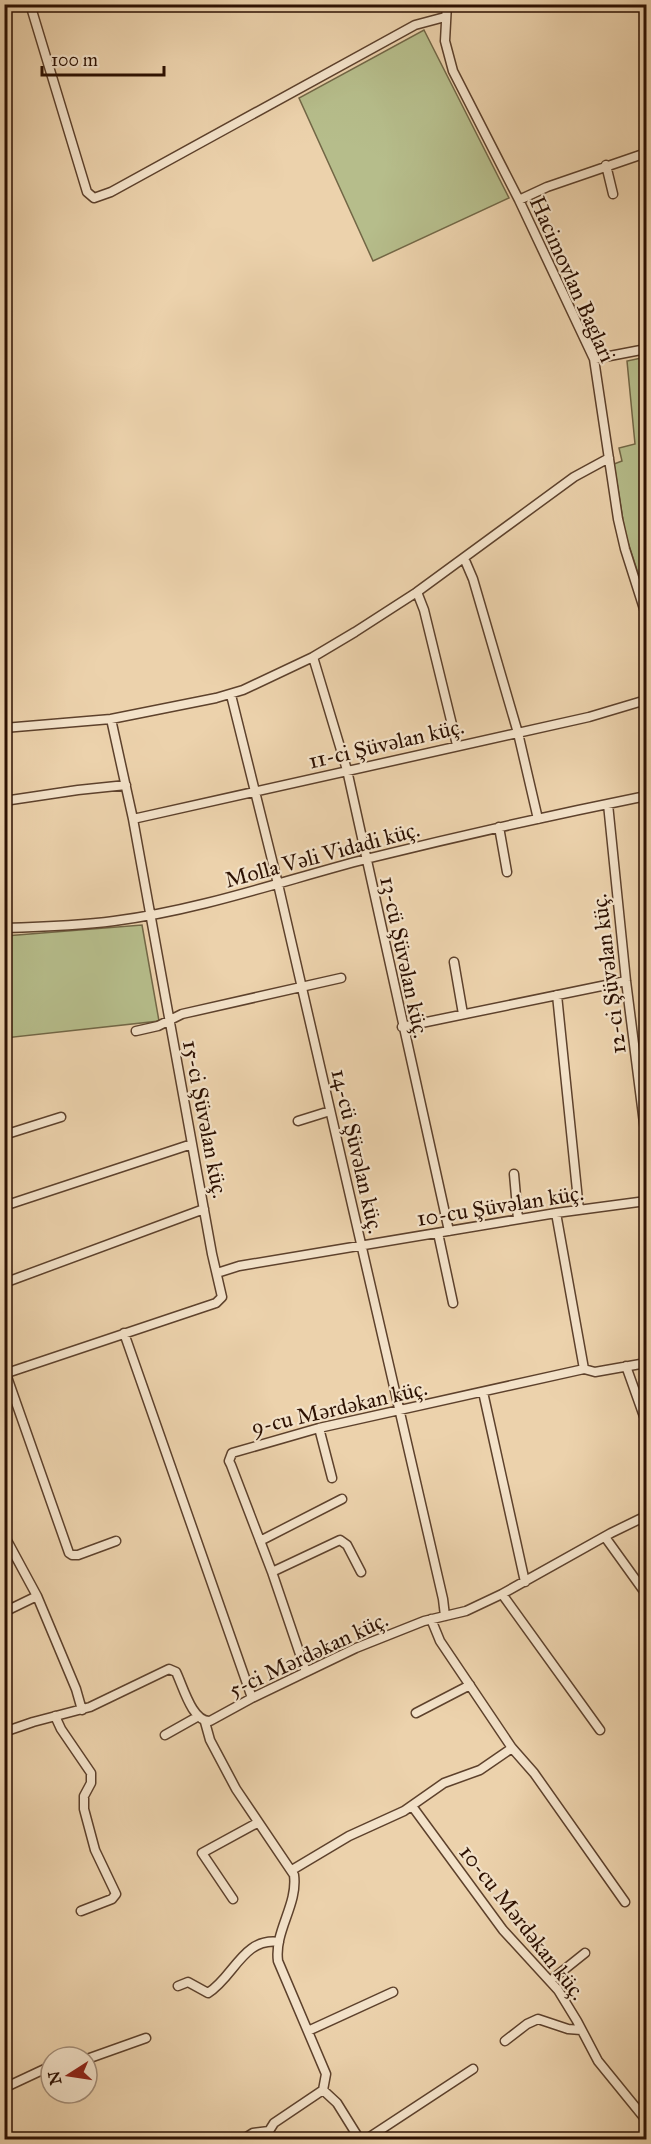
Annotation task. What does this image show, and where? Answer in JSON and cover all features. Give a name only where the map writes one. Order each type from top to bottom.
[{"type":"street","points":[[30,4],[87,192],[94,198],[111,192],[415,25],[445,17]]},
{"type":"street","name":"Hacimovlan Baglari","points":[[447,4],[445,41],[453,71],[519,200],[594,359],[621,535],[646,615]]},
{"type":"street","points":[[519,200],[606,165],[646,153]]},
{"type":"street","points":[[606,165],[613,194]]},
{"type":"street","points":[[594,359],[646,349]]},
{"type":"street","points":[[4,728],[111,719],[231,695],[313,657],[355,632],[417,592],[574,477],[609,458]]},
{"type":"street","points":[[464,558],[473,579],[518,733],[538,819]]},
{"type":"street","points":[[417,592],[424,610],[457,746]]},
{"type":"street","name":"13-cü Şüvəlan küç.","points":[[313,657],[347,770],[402,1027],[449,1231]]},
{"type":"street","name":"14-cü Şüvəlan küç.","points":[[231,695],[278,884],[443,1599],[445,1616]]},
{"type":"street","name":"11-ci Şüvəlan küç.","points":[[133,819],[518,733],[603,713],[646,700]]},
{"type":"street","name":"15-ci Şüvəlan küç.","points":[[5,1374],[220,1301],[222,1292],[168,1020],[133,819],[111,719]]},
{"type":"street","points":[[4,801],[126,785]]},
{"type":"street","name":"Molla Vəli Vidadi küç.","points":[[4,928],[85,924],[149,915],[236,896],[366,860],[499,827],[646,796]]},
{"type":"street","name":"12-ci Şüvəlan küç.","points":[[608,804],[626,981],[644,1094],[646,1139]]},
{"type":"street","points":[[499,827],[507,872]]},
{"type":"street","points":[[454,962],[463,1014]]},
{"type":"street","points":[[136,1031],[158,1026],[182,1014],[341,978]]},
{"type":"street","points":[[402,1027],[626,981]]},
{"type":"street","points":[[557,995],[579,1210]]},
{"type":"street","points":[[298,1121],[330,1111]]},
{"type":"street","points":[[4,1135],[61,1117]]},
{"type":"street","points":[[4,1206],[192,1144]]},
{"type":"street","points":[[514,1174],[518,1219]]},
{"type":"street","name":"10-cu Şüvəlan küç.","points":[[217,1273],[238,1266],[518,1219],[646,1201]]},
{"type":"street","points":[[4,1283],[204,1209]]},
{"type":"street","points":[[556,1213],[584,1368]]},
{"type":"street","points":[[438,1233],[453,1303]]},
{"type":"street","points":[[124,1333],[252,1698]]},
{"type":"street","name":"9-cu Mərdəkan küç.","points":[[306,1672],[272,1572],[231,1465],[232,1453],[319,1428],[584,1368],[595,1372],[646,1363]]},
{"type":"street","points":[[626,1366],[646,1422]]},
{"type":"street","points":[[5,1374],[69,1553],[78,1555],[116,1541]]},
{"type":"street","points":[[483,1392],[525,1582]]},
{"type":"street","points":[[319,1428],[332,1478]]},
{"type":"street","points":[[260,1540],[342,1499]]},
{"type":"street","name":"5-ci Mərdəkan küç.","points":[[165,1735],[201,1719],[214,1720],[252,1698],[356,1648],[431,1619],[466,1611],[525,1582],[605,1536],[646,1516]]},
{"type":"street","points":[[4,1535],[37,1596],[76,1689],[82,1710]]},
{"type":"street","points":[[605,1536],[646,1594]]},
{"type":"street","points":[[272,1572],[340,1540],[347,1545],[361,1572]]},
{"type":"street","points":[[502,1594],[600,1730]]},
{"type":"street","points":[[4,1612],[37,1596]]},
{"type":"street","points":[[431,1619],[440,1641],[512,1748],[538,1779],[625,1902]]},
{"type":"street","points":[[4,1732],[98,1704],[169,1669],[176,1672],[221,1763],[257,1823],[292,1870],[295,1882],[294,1893],[279,1942],[280,1968],[326,2074],[323,2090],[319,2095],[279,2119],[269,2135],[253,2133],[242,2139]]},
{"type":"street","points":[[416,1713],[470,1685]]},
{"type":"street","points":[[55,1716],[61,1730],[91,1773],[91,1783],[84,1796],[84,1809],[91,1841],[116,1894],[112,1899],[81,1911]]},
{"type":"street","points":[[292,1870],[349,1836],[412,1806],[444,1783],[480,1770],[512,1748]]},
{"type":"street","name":"10-cu Mərdəkan küç.","points":[[412,1806],[503,1930],[566,2001],[590,2048],[606,2073],[646,2120]]},
{"type":"street","points":[[233,1899],[202,1853],[257,1823]]},
{"type":"street","points":[[178,1986],[188,1982],[208,1993],[248,1951],[266,1941],[279,1942]]},
{"type":"street","points":[[550,1981],[585,1953]]},
{"type":"street","points":[[308,2031],[393,1992]]},
{"type":"street","points":[[506,2041],[527,2024],[538,2019],[568,2029],[581,2030]]},
{"type":"street","points":[[99,2055],[146,2038]]},
{"type":"street","points":[[365,2139],[473,2069]]},
{"type":"street","points":[[4,2088],[39,2072]]},
{"type":"street","points":[[323,2090],[337,2103],[360,2139]]},
{"type":"green space","points":[[424,30],[509,198],[373,261],[299,98]]},
{"type":"green space","points":[[646,357],[646,598],[625,533],[614,464],[622,461],[619,448],[635,444],[627,361]]},
{"type":"green space","points":[[142,925],[159,1021],[5,1038],[5,936]]}]
